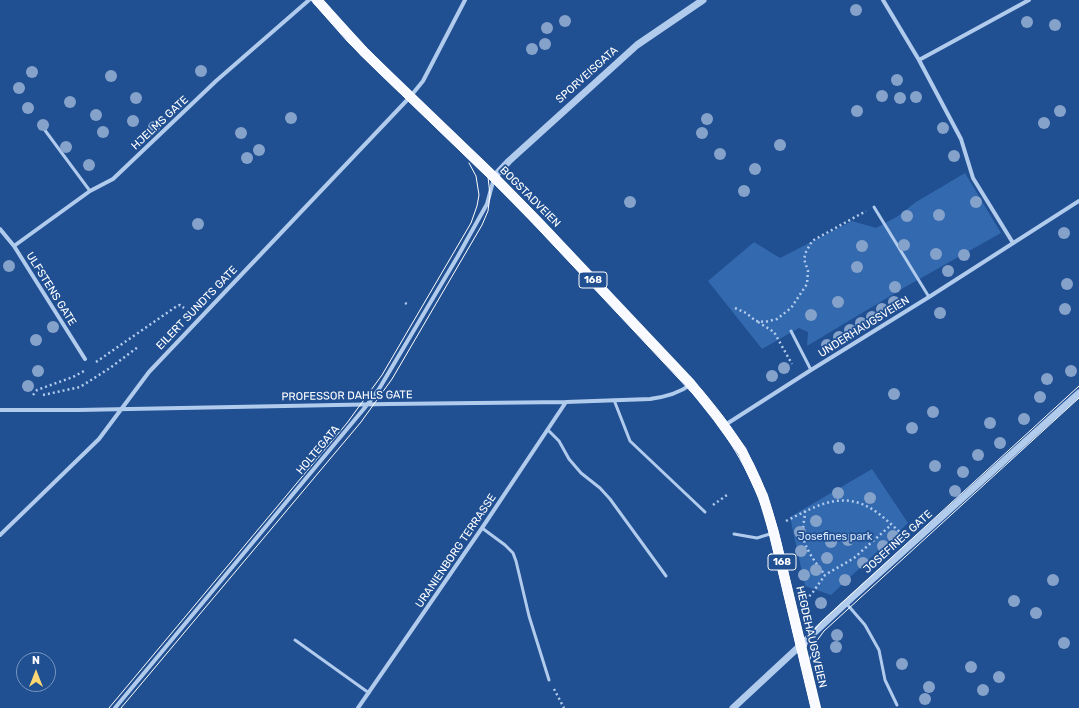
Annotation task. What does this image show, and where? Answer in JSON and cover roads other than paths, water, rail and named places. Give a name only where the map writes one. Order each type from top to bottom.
[{"type":"main road","name":"BOGSTADVEIEN","points":[[317,0],[364,52],[494,177],[541,225],[691,384],[721,422]]},
{"type":"main road","name":"HEGDEHAUGSVEIEN","points":[[721,422],[742,451],[763,496],[774,533],[816,708]]},
{"type":"street","name":"HJELMS GATE","points":[[14,246],[90,191],[113,179],[216,81],[309,0]]},
{"type":"street","name":"EILERT SUNDTS GATE","points":[[0,535],[87,452],[99,439],[149,372],[410,97],[423,81],[465,0]]},
{"type":"street","name":"SPORVEISGATA","points":[[494,177],[509,161],[637,45],[703,0]]},
{"type":"street","points":[[883,0],[919,60],[961,139],[973,178],[1013,243]]},
{"type":"street","points":[[919,60],[1029,0]]},
{"type":"street","name":"HOLTEGATA","points":[[115,708],[379,389],[487,204],[494,177]]},
{"type":"street","name":"UNDERHAUGSVEIEN","points":[[721,422],[781,390],[810,370],[929,297],[1079,201]]},
{"type":"street","name":"ULFSTENS GATE","points":[[0,229],[14,246],[85,359]]},
{"type":"street","name":"PROFESSOR DAHLS GATE","points":[[0,410],[566,402],[660,398],[681,392],[691,384]]},
{"type":"street","name":"JOSEFINES GATE","points":[[733,708],[846,603],[1079,393]]},
{"type":"street","name":"URANIENBORG TERRASSE","points":[[358,708],[482,528],[566,402]]},
{"type":"lane","points":[[44,129],[90,191]]},
{"type":"lane","points":[[874,207],[929,297]]},
{"type":"lane","points":[[791,331],[810,370]]},
{"type":"lane","points":[[614,400],[630,441],[705,512]]},
{"type":"lane","points":[[548,430],[581,473],[600,488],[610,499],[666,576]]},
{"type":"lane","points":[[482,528],[513,552],[529,616],[549,680]]},
{"type":"lane","points":[[734,534],[757,538],[774,533]]},
{"type":"lane","points":[[846,603],[865,625],[879,650],[885,680],[897,705]]},
{"type":"lane","points":[[295,640],[369,693]]},
{"type":"tram line","points":[[311,0],[347,41],[514,203],[693,394],[716,422],[744,466],[765,516],[811,708]]},
{"type":"tram line","points":[[323,0],[367,49],[486,163],[558,236],[652,339],[701,389],[730,426],[754,465],[772,511],[820,708]]},
{"type":"tram line","points":[[109,708],[347,423],[382,375],[471,223],[479,195],[476,176],[469,163]]},
{"type":"tram line","points":[[121,708],[361,422],[392,379],[482,225],[488,211],[490,195],[488,177]]},
{"type":"tram line","points":[[806,647],[810,635],[821,622],[1079,386]]},
{"type":"tram line","points":[[810,659],[813,646],[824,631],[1079,398]]},
{"type":"park label","name":"Josefines park","points":[[835,537]]}]
